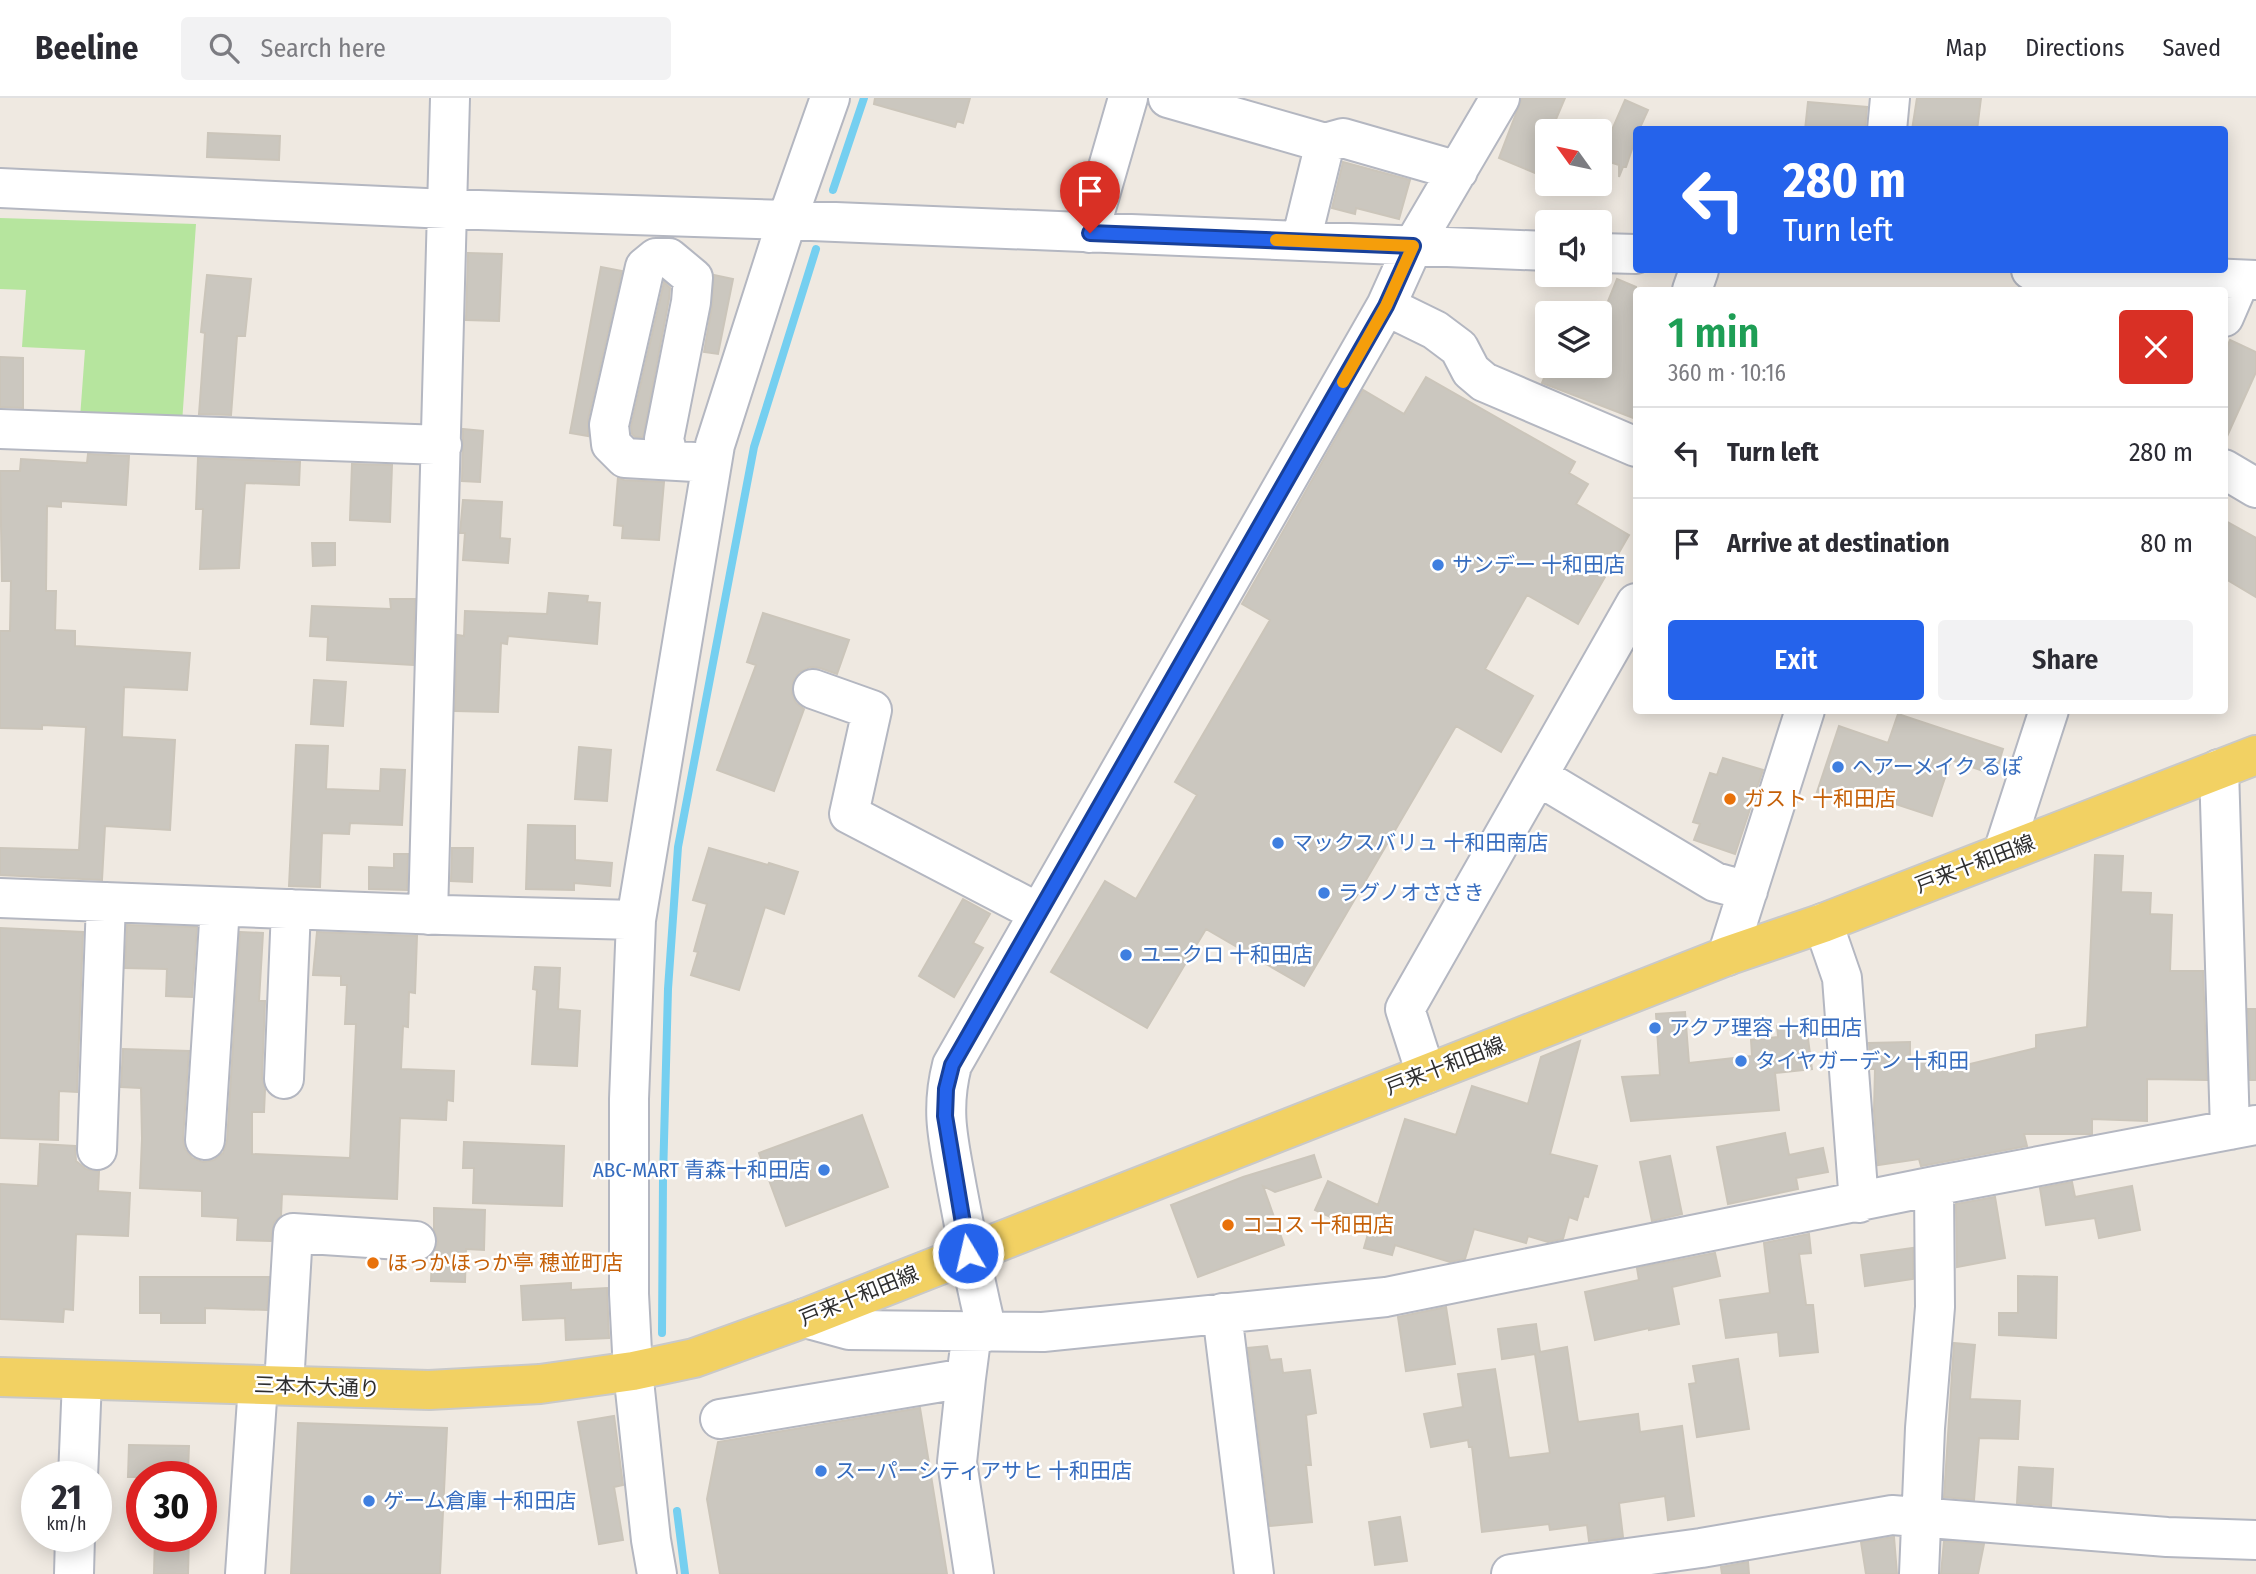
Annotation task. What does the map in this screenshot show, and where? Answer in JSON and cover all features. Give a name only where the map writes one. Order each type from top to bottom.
[{"type":"main road","name":"戸来十和田線","points":[[633,1371],[694,1358],[805,1318],[1727,956],[1823,923],[2256,755]]},
{"type":"main road","name":"三本木大通り","points":[[0,1377],[429,1390],[540,1384],[633,1371]]},
{"type":"street","points":[[428,915],[450,98]]},
{"type":"street","points":[[657,1574],[633,1371],[629,1294],[629,1099],[635,920],[715,445],[787,220],[830,98]]},
{"type":"street","points":[[1090,233],[1128,98]]},
{"type":"street","points":[[1168,98],[1325,143],[1343,138],[1458,171]]},
{"type":"street","points":[[974,1574],[957,1462],[966,1378],[980,1332],[945,1116],[946,1089],[952,1065],[1386,306],[1413,246],[1500,98]]},
{"type":"street","points":[[1887,126],[1890,98]]},
{"type":"street","points":[[1301,241],[1325,143]]},
{"type":"street","points":[[0,188],[447,209],[1535,251]]},
{"type":"street","points":[[1612,253],[1633,254]]},
{"type":"street","points":[[669,460],[664,439],[694,278],[669,258],[656,258],[645,267],[608,425],[611,444],[625,458],[712,463]]},
{"type":"street","points":[[2055,273],[2136,283],[2248,280]]},
{"type":"street","points":[[2228,311],[2248,280]]},
{"type":"street","points":[[1386,306],[1435,330],[1459,348],[1471,371],[1484,382],[1633,446]]},
{"type":"street","points":[[0,429],[442,445]]},
{"type":"street","points":[[2228,471],[2256,488]]},
{"type":"street","points":[[1426,1074],[1405,1009],[1633,608]]},
{"type":"street","points":[[813,689],[872,710],[849,814],[1039,913]]},
{"type":"street","points":[[1727,956],[1804,714]]},
{"type":"street","points":[[2003,852],[2044,714]]},
{"type":"street","points":[[805,1318],[849,1330],[1043,1332],[1386,1297],[1934,1186],[2243,1128],[2219,769]]},
{"type":"street","points":[[1538,776],[1715,882],[1748,891]]},
{"type":"street","points":[[0,898],[428,915],[635,920]]},
{"type":"street","points":[[97,1150],[106,902]]},
{"type":"street","points":[[205,1140],[220,907]]},
{"type":"street","points":[[284,1079],[291,909]]},
{"type":"street","points":[[1823,923],[1843,978],[1859,1203]]},
{"type":"street","points":[[1919,1574],[1925,1428],[1935,1307],[1934,1186]]},
{"type":"street","points":[[245,1574],[293,1233],[416,1241]]},
{"type":"street","points":[[1222,1313],[1254,1574]]},
{"type":"street","points":[[720,1419],[966,1378]]},
{"type":"street","points":[[79,1461],[82,1380]]},
{"type":"street","points":[[1511,1574],[1703,1561],[1892,1515],[2167,1537],[2256,1540]]},
{"type":"street","points":[[74,1574],[75,1552]]},
{"type":"green space","points":[[0,218],[196,224],[182,423],[80,418],[85,350],[22,347],[26,290],[0,289]]},
{"type":"building","points":[[875,98],[970,98],[963,123],[957,121],[955,127],[874,104]]},
{"type":"building","points":[[1522,98],[1565,98],[1556,119],[1535,119],[1535,173],[1499,158]]},
{"type":"building","points":[[1917,98],[1981,98],[1978,126],[1913,126]]},
{"type":"building","points":[[1625,100],[1648,110],[1641,126],[1633,126],[1633,146],[1626,167],[1623,167],[1619,177],[1619,165],[1612,163],[1612,130]]},
{"type":"building","points":[[1808,102],[1867,107],[1865,126],[1805,126]]},
{"type":"building","points":[[208,133],[280,136],[279,160],[207,157]]},
{"type":"building","points":[[1343,162],[1410,180],[1399,219],[1356,208],[1355,214],[1332,208]]},
{"type":"building","points":[[468,253],[502,254],[499,321],[466,320]]},
{"type":"building","points":[[601,267],[622,271],[588,420],[588,436],[570,433]]},
{"type":"building","points":[[207,275],[251,279],[245,336],[237,336],[231,415],[199,414],[205,333],[201,332]]},
{"type":"building","points":[[714,275],[733,279],[718,354],[704,352]]},
{"type":"building","points":[[1617,279],[1636,287],[1633,287],[1633,418],[1542,383],[1544,378],[1612,378],[1612,301],[1608,301]]},
{"type":"building","points":[[664,282],[670,288],[669,299],[643,437],[635,437],[631,426]]},
{"type":"building","points":[[2230,340],[2256,352],[2256,372],[2228,434]]},
{"type":"building","points":[[0,357],[23,358],[23,408],[0,407]]},
{"type":"building","points":[[1426,377],[1575,462],[1569,473],[1588,484],[1576,504],[1629,535],[1578,624],[1527,595],[1485,669],[1533,696],[1501,752],[1456,726],[1304,986],[1206,929],[1147,1028],[1051,972],[1105,881],[1136,899],[1197,795],[1175,782],[1270,620],[1242,604],[1363,390],[1404,414]]},
{"type":"building","points":[[463,429],[483,431],[480,482],[462,481]]},
{"type":"building","points":[[88,454],[129,456],[126,505],[61,501],[61,507],[47,506],[46,591],[56,591],[55,630],[75,631],[75,646],[190,653],[187,690],[124,687],[122,737],[175,740],[170,830],[105,826],[102,880],[0,875],[0,848],[79,850],[86,727],[42,725],[42,729],[0,728],[0,631],[10,631],[11,581],[2,581],[0,471],[20,471],[21,459],[87,463]]},
{"type":"building","points":[[198,458],[300,462],[299,485],[245,483],[239,568],[200,569],[203,509],[196,509]]},
{"type":"building","points":[[352,464],[392,465],[390,522],[350,520]]},
{"type":"building","points":[[618,477],[624,480],[664,482],[659,540],[622,538],[623,526],[614,525]]},
{"type":"building","points":[[463,500],[502,502],[500,538],[510,539],[508,563],[463,560],[465,533],[460,533]]},
{"type":"building","points":[[2228,522],[2256,538],[2256,597],[2228,580]]},
{"type":"building","points":[[312,543],[335,543],[335,565],[313,566]]},
{"type":"building","points":[[549,593],[588,596],[587,602],[600,603],[597,644],[508,636],[507,644],[501,643],[498,712],[455,711],[457,635],[464,636],[465,611],[547,614]]},
{"type":"building","points":[[390,599],[415,599],[413,665],[327,660],[328,637],[310,636],[312,606],[391,609]]},
{"type":"building","points":[[763,613],[849,640],[837,674],[810,667],[799,672],[793,681],[792,694],[796,703],[804,709],[774,791],[717,770],[756,665],[747,662]]},
{"type":"building","points":[[314,680],[346,682],[343,726],[311,724]]},
{"type":"building","points":[[1898,714],[2003,749],[1995,775],[1951,760],[1932,816],[1856,791],[1852,803],[1817,792],[1839,726],[1888,743]]},
{"type":"building","points":[[296,745],[328,746],[326,789],[380,791],[381,769],[405,770],[402,825],[350,823],[349,834],[322,833],[320,887],[289,886]]},
{"type":"building","points":[[579,747],[611,750],[607,801],[575,799]]},
{"type":"building","name":"ガスト 十和田店","points":[[1723,758],[1763,770],[1735,854],[1694,840],[1700,824],[1693,822],[1710,773],[1717,775]]},
{"type":"building","points":[[528,825],[575,826],[575,860],[612,863],[610,886],[574,883],[574,890],[526,889]]},
{"type":"building","points":[[452,848],[473,848],[472,882],[451,881]]},
{"type":"building","points":[[709,848],[798,872],[784,914],[765,907],[739,990],[691,975],[698,952],[694,951],[707,904],[693,900]]},
{"type":"building","points":[[394,854],[408,854],[407,890],[369,889],[369,867],[394,868]]},
{"type":"building","points":[[2095,855],[2123,856],[2121,892],[2151,893],[2150,914],[2172,915],[2170,971],[2203,971],[2207,1080],[2147,1079],[2147,1121],[2092,1119],[2092,1134],[2024,1134],[2027,1146],[1921,1166],[1919,1159],[1878,1165],[1874,1111],[1875,1069],[1871,1069],[1869,1043],[1910,1042],[1910,1060],[1949,1053],[1951,1064],[1965,1062],[1966,1065],[2036,1048],[2036,1035],[2087,1027]]},
{"type":"building","points":[[963,899],[990,914],[973,943],[983,948],[954,997],[919,976]]},
{"type":"building","points":[[127,925],[197,927],[192,997],[166,996],[167,969],[125,968]]},
{"type":"building","points":[[0,928],[83,932],[77,1092],[59,1091],[58,1140],[0,1138]]},
{"type":"building","points":[[240,932],[263,933],[259,1001],[265,1001],[262,1078],[265,1089],[264,1112],[252,1112],[252,1154],[350,1158],[356,1024],[345,1024],[347,985],[341,985],[341,976],[313,975],[317,932],[417,936],[415,993],[409,992],[408,1027],[403,1026],[401,1069],[454,1071],[453,1101],[447,1100],[446,1120],[400,1118],[397,1199],[282,1194],[281,1216],[274,1222],[271,1241],[237,1240],[238,1218],[202,1216],[202,1191],[140,1188],[141,1088],[121,1087],[123,1049],[189,1051],[183,1139],[185,1149],[192,1158],[203,1162],[214,1160],[223,1153],[227,1141]]},
{"type":"building","points":[[535,967],[560,968],[558,1009],[580,1011],[577,1066],[532,1064],[537,990],[533,989]]},
{"type":"building","points":[[2248,1009],[2256,1009],[2256,1080],[2250,1080]]},
{"type":"building","points":[[1685,1012],[1689,1063],[1752,1056],[1751,1040],[1778,1037],[1777,1026],[1806,1023],[1812,1069],[1775,1073],[1779,1110],[1631,1121],[1622,1077],[1660,1075],[1656,1014]]},
{"type":"building","points":[[1580,1041],[1550,1154],[1597,1166],[1588,1197],[1584,1196],[1577,1220],[1569,1217],[1563,1239],[1548,1242],[1528,1236],[1526,1243],[1474,1229],[1465,1259],[1450,1262],[1395,1245],[1392,1255],[1364,1248],[1368,1234],[1315,1210],[1328,1181],[1378,1205],[1405,1119],[1456,1135],[1472,1086],[1528,1104],[1541,1057]]},
{"type":"building","name":"ABC-MART 青森十和田店","points":[[862,1115],[888,1187],[786,1226],[759,1153]]},
{"type":"building","points":[[1785,1133],[1789,1155],[1823,1148],[1828,1172],[1796,1178],[1798,1189],[1728,1204],[1717,1147]]},
{"type":"building","points":[[464,1142],[564,1146],[562,1206],[473,1203],[474,1168],[463,1168]]},
{"type":"building","points":[[40,1144],[75,1146],[76,1161],[86,1169],[99,1171],[98,1191],[130,1193],[128,1236],[76,1234],[73,1310],[64,1309],[63,1322],[0,1319],[0,1184],[38,1186]]},
{"type":"building","name":"ココス 十和田店","points":[[1314,1155],[1321,1177],[1275,1192],[1263,1186],[1284,1245],[1198,1277],[1171,1205],[1243,1177]]},
{"type":"building","points":[[1670,1156],[1682,1214],[1652,1221],[1640,1162]]},
{"type":"building","points":[[2072,1182],[2075,1197],[2132,1186],[2140,1230],[2099,1238],[2095,1218],[2046,1225],[2040,1188]]},
{"type":"building","points":[[1995,1197],[2005,1258],[1957,1267],[1956,1204]]},
{"type":"building","points":[[434,1208],[485,1210],[484,1250],[466,1249],[465,1282],[431,1281],[432,1255],[438,1242],[434,1229]]},
{"type":"building","points":[[1809,1234],[1811,1253],[1799,1254],[1806,1305],[1813,1305],[1818,1352],[1780,1356],[1778,1332],[1726,1338],[1720,1300],[1770,1293],[1764,1243]]},
{"type":"building","points":[[1913,1248],[1913,1279],[1865,1286],[1861,1255]]},
{"type":"building","points":[[1715,1253],[1720,1276],[1672,1287],[1679,1324],[1595,1340],[1585,1292],[1639,1280],[1637,1268]]},
{"type":"building","points":[[2018,1276],[2057,1277],[2056,1338],[1999,1335],[1999,1313],[2018,1313]]},
{"type":"building","points":[[140,1277],[269,1277],[267,1310],[205,1308],[205,1323],[161,1323],[161,1313],[140,1313]]},
{"type":"building","points":[[571,1283],[571,1290],[607,1288],[609,1338],[566,1340],[565,1318],[523,1320],[521,1286]]},
{"type":"building","points":[[1446,1307],[1455,1364],[1406,1371],[1398,1317]]},
{"type":"building","points":[[1536,1324],[1540,1352],[1567,1347],[1578,1422],[1638,1414],[1640,1432],[1682,1426],[1694,1516],[1668,1520],[1665,1496],[1619,1503],[1623,1537],[1589,1541],[1587,1525],[1550,1530],[1549,1524],[1482,1532],[1472,1447],[1469,1447],[1468,1440],[1431,1447],[1424,1414],[1463,1407],[1458,1374],[1495,1369],[1509,1458],[1550,1453],[1535,1354],[1502,1359],[1498,1329]]},
{"type":"building","points":[[1954,1343],[1975,1345],[1970,1399],[2020,1401],[2018,1439],[1979,1438],[1974,1500],[1944,1497]]},
{"type":"building","points":[[1267,1346],[1270,1360],[1281,1359],[1283,1373],[1310,1370],[1316,1413],[1306,1415],[1311,1465],[1306,1465],[1312,1522],[1270,1526],[1248,1348]]},
{"type":"building","points":[[1738,1359],[1749,1429],[1697,1437],[1689,1384],[1696,1383],[1693,1366]]},
{"type":"building","name":"スーパーシティアサヒ 十和田店","points":[[920,1408],[947,1574],[720,1574],[707,1499],[718,1442]]},
{"type":"building","points":[[614,1416],[623,1485],[614,1487],[623,1540],[599,1544],[578,1422]]},
{"type":"building","name":"ゲーム倉庫 十和田店","points":[[298,1423],[447,1428],[440,1574],[291,1574]]},
{"type":"building","points":[[129,1445],[189,1446],[188,1461],[128,1461]]},
{"type":"building","points":[[2019,1467],[2053,1469],[2051,1506],[2017,1503]]},
{"type":"building","points":[[1400,1517],[1407,1561],[1375,1565],[1369,1522]]},
{"type":"building","points":[[1894,1537],[1897,1574],[1866,1574],[1861,1542]]},
{"type":"building","points":[[1944,1541],[1984,1544],[1978,1574],[1941,1574]]},
{"type":"building","points":[[155,1552],[189,1552],[188,1574],[154,1574]]},
{"type":"building","points":[[1748,1562],[1749,1574],[1722,1574],[1721,1567]]},
{"type":"waterway","points":[[833,190],[864,98]]},
{"type":"waterway","points":[[662,1333],[668,989],[678,847],[754,447],[816,249]]},
{"type":"waterway","points":[[677,1511],[685,1574]]},
{"type":"slow traffic","points":[[1276,240],[1413,246],[1386,306],[1343,382]]},
{"type":"place","name":"サンデー 十和田店","points":[[1438,565]]},
{"type":"place","name":"ヘアーメイク るぽ","points":[[1838,767]]},
{"type":"place","name":"ガスト 十和田店","points":[[1730,799]]},
{"type":"place","name":"マックスバリュ 十和田南店","points":[[1278,843]]},
{"type":"place","name":"ラグノオささき","points":[[1324,893]]},
{"type":"place","name":"ユニクロ 十和田店","points":[[1126,955]]},
{"type":"place","name":"アクア理容 十和田店","points":[[1655,1028]]},
{"type":"place","name":"タイヤガーデン 十和田","points":[[1741,1061]]},
{"type":"place","name":"ABC-MART 青森十和田店","points":[[824,1170]]},
{"type":"place","name":"ココス 十和田店","points":[[1228,1225]]},
{"type":"place","name":"ほっかほっか亭 穂並町店","points":[[373,1263]]},
{"type":"place","name":"スーパーシティアサヒ 十和田店","points":[[821,1471]]},
{"type":"place","name":"ゲーム倉庫 十和田店","points":[[369,1501]]},
{"type":"route","points":[[968,1253],[945,1116],[946,1089],[952,1065],[1386,306],[1413,246],[1090,233]]}]
